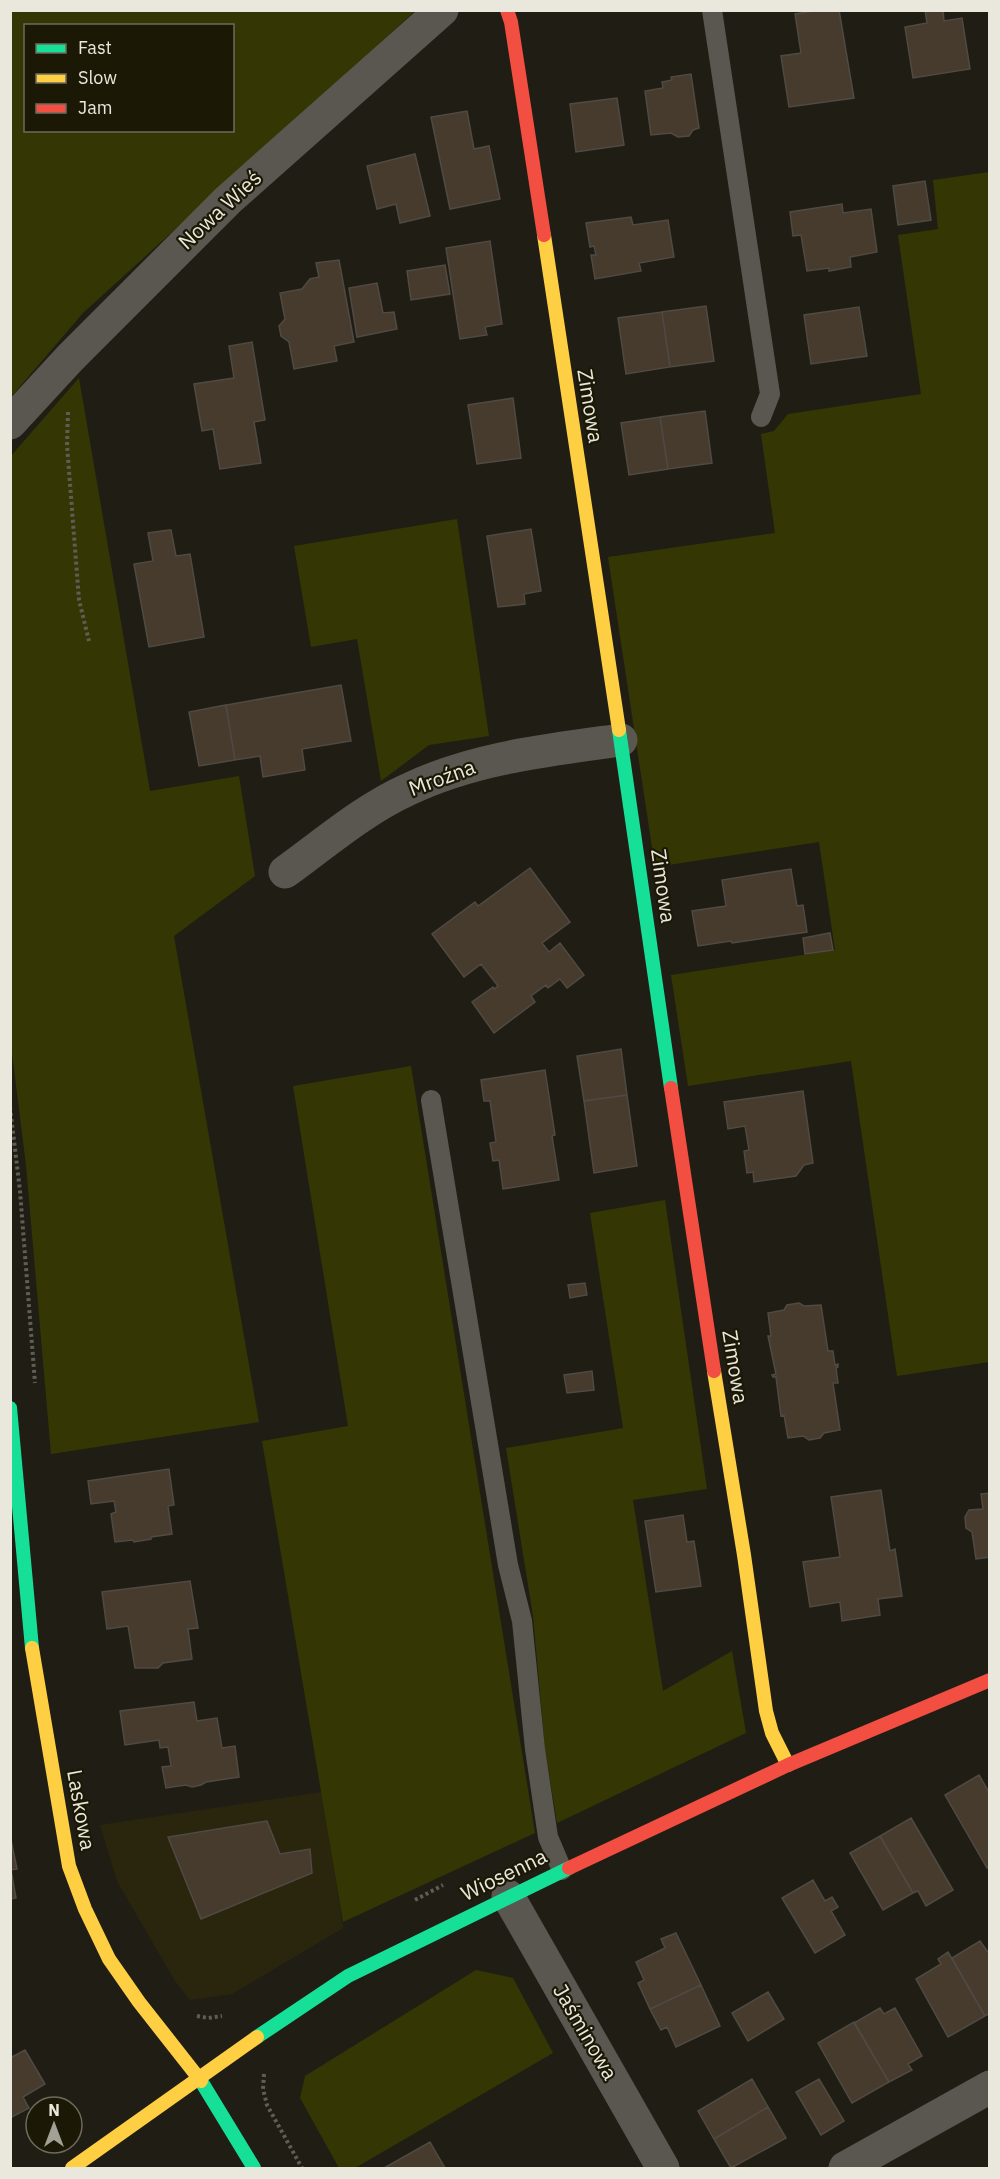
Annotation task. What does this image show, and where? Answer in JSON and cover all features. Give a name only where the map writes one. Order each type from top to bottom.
[{"type":"street","name":"Nowa Wieś","points":[[10,423],[70,358],[228,200],[441,10]]},
{"type":"street","name":"Zimowa","points":[[507,10],[512,22],[621,740],[695,1252],[744,1556],[766,1711],[772,1733],[788,1765]]},
{"type":"street","name":"Mroźna","points":[[285,872],[382,803],[435,778],[470,766],[510,757],[621,740]]},
{"type":"street","name":"Laskowa","points":[[10,1408],[30,1633],[69,1866],[85,1909],[110,1959],[139,2002],[200,2079],[254,2169]]},
{"type":"street","name":"Wiosenna","points":[[72,2169],[248,2043],[348,1976],[562,1870],[788,1765],[990,1680]]},
{"type":"street","name":"Jaśminowa","points":[[508,1896],[663,2169]]},
{"type":"street","points":[[845,2169],[990,2087]]},
{"type":"lane","points":[[712,10],[770,394],[760,417]]},
{"type":"lane","points":[[431,1100],[508,1565],[522,1621],[535,1749],[548,1836],[562,1870]]},
{"type":"path","points":[[70,358],[67,445],[79,600],[89,641]]},
{"type":"path","points":[[10,1107],[20,1191],[36,1393]]},
{"type":"path","points":[[191,2015],[208,2018],[228,2014]]},
{"type":"path","points":[[263,2066],[264,2096],[302,2169]]},
{"type":"shaded area","points":[[10,11],[415,11],[83,313],[11,397]]},
{"type":"shaded area","points":[[989,172],[989,1362],[897,1376],[851,1061],[688,1086],[671,975],[835,950],[819,842],[655,867],[608,557],[775,533],[761,434],[774,431],[788,414],[921,394],[898,235],[938,229],[933,180]]},
{"type":"shaded area","points":[[79,378],[150,791],[239,776],[255,876],[174,936],[259,1422],[51,1454],[26,1165],[10,1037],[10,457]]},
{"type":"shaded area","points":[[457,519],[489,736],[429,745],[381,781],[357,639],[311,647],[294,546]]},
{"type":"shaded area","points":[[411,1066],[535,1833],[343,1922],[262,1441],[348,1426],[293,1086]]},
{"type":"shaded area","points":[[665,1200],[707,1489],[633,1500],[663,1691],[732,1651],[746,1733],[557,1823],[545,1749],[533,1616],[506,1448],[623,1428],[590,1213]]},
{"type":"shaded area","points":[[322,1792],[343,1928],[232,1994],[190,2000],[175,1981],[117,1881],[100,1825]]},
{"type":"shaded area","points":[[476,1970],[513,1978],[553,2053],[355,2168],[339,2168],[300,2098],[305,2076]]},
{"type":"building","points":[[839,10],[854,98],[789,107],[781,56],[801,53],[795,14]]},
{"type":"building","points":[[925,10],[943,10],[944,21],[962,18],[970,69],[913,78],[905,27],[927,23]]},
{"type":"building","points":[[691,74],[699,128],[693,130],[689,136],[678,137],[671,133],[651,135],[645,91],[663,88],[662,82],[672,80],[671,77]]},
{"type":"building","points":[[617,98],[624,145],[576,152],[570,104]]},
{"type":"building","points":[[467,111],[474,149],[489,146],[500,199],[450,209],[431,117]]},
{"type":"building","points":[[415,154],[430,216],[400,223],[396,204],[377,209],[367,166]]},
{"type":"building","points":[[925,181],[931,220],[898,225],[893,186]]},
{"type":"building","points":[[842,204],[843,213],[871,209],[877,252],[850,257],[851,267],[829,271],[829,268],[807,271],[801,235],[793,236],[790,212]]},
{"type":"building","points":[[631,217],[633,225],[668,220],[674,257],[639,263],[641,271],[595,279],[591,255],[596,255],[594,246],[590,247],[586,223]]},
{"type":"building","points":[[490,241],[502,324],[485,327],[487,335],[460,339],[446,248]]},
{"type":"building","points":[[339,260],[354,342],[334,346],[337,361],[294,369],[289,342],[281,336],[279,326],[285,319],[280,293],[302,289],[310,279],[319,277],[316,263]]},
{"type":"building","points":[[445,265],[450,294],[411,300],[407,271]]},
{"type":"building","points":[[377,283],[383,313],[394,312],[397,329],[357,337],[349,288]]},
{"type":"building","points":[[706,306],[714,361],[670,367],[662,312]]},
{"type":"building","points":[[859,307],[867,356],[811,364],[804,315]]},
{"type":"building","points":[[662,312],[670,367],[626,374],[618,318]]},
{"type":"building","points":[[252,342],[265,420],[254,422],[261,463],[220,469],[213,429],[202,431],[194,384],[234,378],[229,346]]},
{"type":"building","points":[[513,398],[521,458],[477,464],[468,405]]},
{"type":"building","points":[[705,411],[712,463],[668,469],[660,417]]},
{"type":"building","points":[[660,417],[668,469],[629,475],[621,423]]},
{"type":"building","points":[[531,529],[541,591],[524,594],[525,604],[498,607],[487,536]]},
{"type":"building","points":[[171,530],[176,556],[190,554],[204,637],[149,647],[134,564],[153,561],[148,533]]},
{"type":"building","points":[[341,685],[351,741],[302,749],[305,770],[263,777],[260,756],[235,760],[226,705]]},
{"type":"building","points":[[226,705],[235,760],[199,766],[189,712]]},
{"type":"building","points":[[530,868],[570,922],[542,943],[549,952],[560,943],[584,975],[567,988],[560,979],[548,988],[546,985],[531,996],[535,1002],[494,1033],[472,1002],[498,986],[481,964],[464,977],[432,934],[475,902],[478,906]]},
{"type":"building","points":[[791,869],[797,906],[803,905],[807,932],[698,946],[692,911],[726,906],[722,880]]},
{"type":"building","points":[[830,933],[833,950],[805,954],[803,938]]},
{"type":"building","points":[[621,1049],[627,1095],[584,1101],[577,1056]]},
{"type":"building","points":[[545,1070],[559,1180],[503,1189],[499,1160],[493,1161],[490,1143],[496,1142],[490,1101],[484,1101],[481,1080]]},
{"type":"building","points":[[803,1091],[813,1163],[804,1165],[796,1176],[754,1182],[753,1172],[747,1173],[744,1151],[749,1150],[745,1126],[728,1129],[724,1102]]},
{"type":"building","points":[[627,1095],[637,1166],[594,1173],[584,1101]]},
{"type":"building","points":[[585,1283],[587,1295],[570,1298],[568,1285]]},
{"type":"building","points":[[799,1303],[804,1306],[821,1305],[828,1351],[833,1351],[835,1365],[838,1364],[836,1368],[838,1383],[833,1383],[840,1430],[824,1433],[820,1438],[809,1440],[803,1436],[788,1438],[784,1415],[781,1416],[776,1377],[772,1375],[776,1374],[768,1336],[771,1336],[768,1313],[784,1310],[787,1305]]},
{"type":"building","points":[[592,1371],[594,1390],[567,1393],[564,1375]]},
{"type":"building","points":[[169,1469],[174,1505],[168,1506],[172,1534],[134,1542],[133,1540],[115,1542],[111,1514],[116,1512],[114,1501],[91,1504],[88,1481]]},
{"type":"building","points":[[881,1490],[890,1551],[895,1549],[902,1596],[878,1599],[880,1615],[842,1621],[840,1602],[810,1607],[803,1562],[840,1557],[831,1497]]},
{"type":"building","points":[[990,1493],[990,1557],[976,1559],[972,1532],[966,1528],[965,1517],[969,1510],[983,1509],[981,1494]]},
{"type":"building","points":[[683,1515],[687,1542],[694,1541],[701,1586],[656,1592],[645,1521]]},
{"type":"building","points":[[190,1581],[198,1628],[188,1629],[192,1659],[163,1663],[158,1668],[135,1668],[128,1626],[107,1629],[102,1592]]},
{"type":"building","points":[[194,1702],[197,1721],[217,1718],[222,1748],[235,1746],[239,1777],[206,1782],[192,1787],[186,1785],[166,1788],[162,1767],[171,1766],[168,1747],[160,1748],[159,1740],[125,1745],[120,1711]]},
{"type":"building","points":[[979,1775],[990,1794],[990,1866],[987,1868],[945,1795]]},
{"type":"building","points":[[911,1818],[953,1890],[926,1906],[918,1891],[913,1893],[880,1836]]},
{"type":"building","points":[[267,1821],[280,1854],[310,1849],[312,1873],[201,1919],[168,1837]]},
{"type":"building","points":[[10,1835],[17,1869],[11,1870],[16,1898],[10,1899]]},
{"type":"building","points":[[880,1836],[913,1893],[883,1910],[850,1853]]},
{"type":"building","points":[[813,1880],[825,1901],[832,1897],[838,1907],[831,1911],[845,1935],[815,1953],[782,1898]]},
{"type":"building","points":[[676,1933],[701,1985],[650,2009],[638,1983],[644,1980],[636,1962],[665,1948],[661,1939]]},
{"type":"building","points":[[980,1941],[990,1955],[990,2013],[985,2016],[952,1958]]},
{"type":"building","points":[[948,1952],[985,2016],[948,2037],[916,1979],[941,1964],[938,1959]]},
{"type":"building","points":[[701,1985],[720,2026],[676,2047],[667,2027],[661,2030],[650,2009]]},
{"type":"building","points":[[768,1992],[784,2019],[748,2041],[732,2013]]},
{"type":"building","points":[[880,2008],[884,2014],[895,2008],[922,2056],[908,2064],[912,2070],[889,2082],[854,2023]]},
{"type":"building","points":[[854,2022],[889,2082],[852,2103],[818,2043]]},
{"type":"building","points":[[25,2050],[45,2084],[24,2095],[24,2111],[10,2118],[10,2058]]},
{"type":"building","points":[[752,2079],[768,2107],[714,2139],[698,2111]]},
{"type":"building","points":[[819,2079],[844,2121],[821,2135],[796,2092]]},
{"type":"building","points":[[768,2107],[786,2138],[731,2168],[714,2139]]},
{"type":"building","points":[[430,2142],[445,2168],[384,2168]]},
{"type":"traffic: fast","points":[[619,730],[671,1088]]},
{"type":"traffic: fast","points":[[10,1408],[32,1648]]},
{"type":"traffic: fast","points":[[257,2037],[348,1976],[569,1868]]},
{"type":"traffic: fast","points":[[201,2081],[254,2168]]},
{"type":"traffic: slow","points":[[544,235],[619,730]]},
{"type":"traffic: slow","points":[[714,1371],[744,1555],[766,1711],[772,1733],[788,1765]]},
{"type":"traffic: slow","points":[[32,1648],[69,1866],[85,1909],[109,1959],[139,2002],[201,2081]]},
{"type":"traffic: slow","points":[[72,2168],[257,2037]]},
{"type":"traffic: jam","points":[[507,10],[511,22],[544,235]]},
{"type":"traffic: jam","points":[[671,1088],[714,1371]]},
{"type":"traffic: jam","points":[[569,1868],[788,1765],[990,1680]]}]
